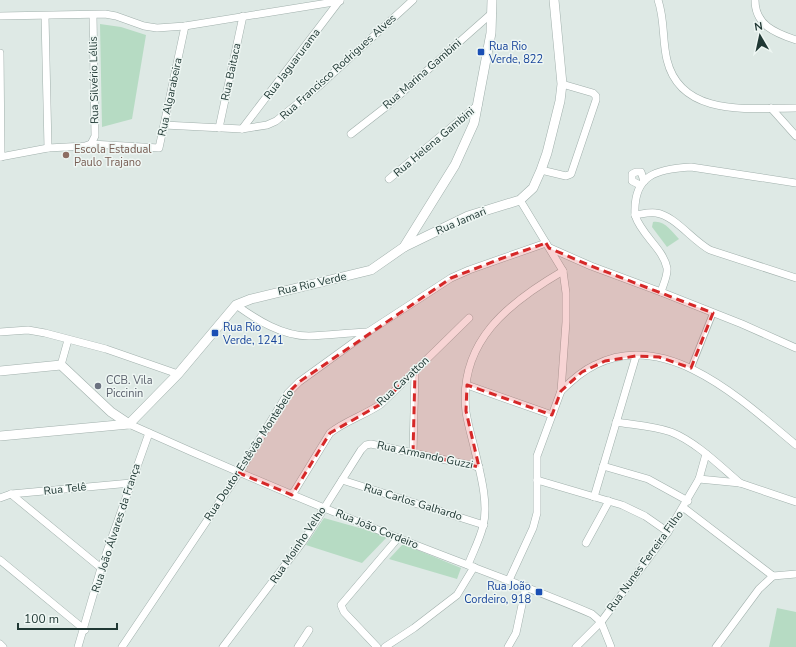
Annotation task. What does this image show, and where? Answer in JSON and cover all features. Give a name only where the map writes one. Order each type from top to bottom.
[{"type":"street","name":"Rua Jaguarurama","points":[[242,128],[340,0]]},
{"type":"street","points":[[0,16],[116,16],[144,26],[157,28],[185,26],[340,0]]},
{"type":"street","name":"Rua Francisco Rodrigues Alves","points":[[164,125],[242,128],[267,125],[285,115],[413,0]]},
{"type":"street","name":"Rua Rio Verde","points":[[129,424],[178,374],[236,306],[251,299],[371,270],[404,247],[466,142],[478,105],[491,33],[492,0]]},
{"type":"street","points":[[509,580],[533,528],[537,513],[537,456],[561,391],[566,322],[566,293],[563,271],[520,200],[533,188],[541,170],[560,101],[562,84],[554,0]]},
{"type":"street","points":[[658,0],[663,21],[669,68],[686,91],[701,101],[719,106],[796,108]]},
{"type":"street","points":[[755,0],[756,11],[763,23],[768,28],[796,40]]},
{"type":"street","name":"Rua Marina Gambini","points":[[351,134],[387,106],[492,13]]},
{"type":"street","name":"Rua Silvério Léllis","points":[[91,144],[95,136],[92,15]]},
{"type":"street","points":[[45,16],[48,148]]},
{"type":"street","name":"Rua Baitaca","points":[[219,128],[244,16]]},
{"type":"street","name":"Rua Algarabeira","points":[[91,144],[157,149],[160,146],[185,26]]},
{"type":"street","points":[[0,53],[1,157],[48,148],[85,146],[91,144]]},
{"type":"street","points":[[541,170],[566,176],[571,174],[596,96],[593,93],[562,84]]},
{"type":"street","name":"Rua Helena Gambini","points":[[389,179],[478,105]]},
{"type":"street","points":[[771,108],[796,136]]},
{"type":"street","points":[[660,292],[667,273],[665,264],[640,228],[635,215],[635,198],[642,183],[656,173],[666,170],[691,168],[796,183]]},
{"type":"street","name":"Rua Jamari","points":[[404,247],[468,216],[520,200]]},
{"type":"street","points":[[635,215],[659,213],[673,221],[710,250],[796,278]]},
{"type":"street","points":[[422,217],[422,233],[429,235]]},
{"type":"street","points":[[548,246],[591,266],[742,324],[796,348]]},
{"type":"street","name":"Rua Doutor Estêvão Montebelo","points":[[122,647],[239,473],[288,393],[299,382],[368,332],[451,278],[469,270],[548,246]]},
{"type":"street","points":[[385,647],[414,628],[457,595],[471,566],[484,524],[484,496],[466,411],[467,385],[471,363],[485,333],[520,299],[563,271]]},
{"type":"street","points":[[236,306],[266,325],[292,334],[309,336],[368,332]]},
{"type":"street","points":[[691,368],[713,313]]},
{"type":"street","name":"Rua Cavatton","points":[[292,495],[330,433],[338,426],[369,412],[381,404],[469,318]]},
{"type":"street","points":[[0,332],[28,330],[45,333],[106,349],[178,374]]},
{"type":"street","points":[[61,365],[68,340]]},
{"type":"street","points":[[594,497],[636,356]]},
{"type":"street","points":[[561,391],[582,372],[595,365],[618,357],[659,357],[678,362],[691,368],[719,385],[748,405],[796,445]]},
{"type":"street","points":[[0,371],[61,365],[111,412],[129,424]]},
{"type":"street","points":[[413,452],[415,371]]},
{"type":"street","points":[[467,385],[552,415]]},
{"type":"street","points":[[616,422],[672,432],[706,454],[740,483]]},
{"type":"street","points":[[0,436],[129,424]]},
{"type":"street","name":"Rua João Cordeiro","points":[[129,424],[292,495],[398,538],[526,586],[592,614],[600,622]]},
{"type":"street","name":"Rua João Álvares da França","points":[[78,647],[85,630],[101,568],[149,433]]},
{"type":"street","name":"Rua Armando Guzzi","points":[[371,444],[479,467]]},
{"type":"street","name":"Rua Moinho Velho","points":[[223,647],[304,540],[361,450],[366,445],[371,444]]},
{"type":"street","name":"Rua Nunes Ferreira Filho","points":[[576,647],[600,622],[668,532],[686,504],[699,479],[706,454]]},
{"type":"street","points":[[603,466],[648,479],[686,504],[773,576]]},
{"type":"street","points":[[699,479],[740,483],[796,502]]},
{"type":"street","name":"Rua Carlos Galhardo","points":[[342,480],[484,524]]},
{"type":"street","points":[[538,480],[634,510],[668,532]]},
{"type":"street","name":"Rua Telê","points":[[0,498],[11,494],[131,483]]},
{"type":"street","points":[[11,494],[101,568]]},
{"type":"street","points":[[586,542],[609,501]]},
{"type":"street","points":[[377,647],[344,612],[341,605],[398,538]]},
{"type":"street","points":[[0,560],[85,630]]},
{"type":"street","points":[[716,647],[759,589],[773,576],[796,574]]},
{"type":"street","points":[[508,647],[518,627],[526,586]]},
{"type":"street","points":[[600,622],[611,647]]},
{"type":"street","points":[[298,647],[309,630]]},
{"type":"street","points":[[0,644],[3,647]]},
{"type":"highlighted area","points":[[546,243],[549,248],[591,266],[713,313],[691,368],[659,357],[636,356],[605,361],[582,372],[561,391],[552,415],[467,385],[466,411],[479,467],[413,453],[415,371],[381,404],[330,433],[292,495],[239,473],[288,393],[299,382],[451,278]]},
{"type":"green space","points":[[100,24],[121,27],[146,35],[132,119],[102,127]]},
{"type":"green space","points":[[653,222],[665,225],[679,239],[667,247],[652,227]]},
{"type":"green space","points":[[324,518],[388,536],[362,563],[306,545]]},
{"type":"green space","points":[[403,544],[461,568],[457,579],[389,559]]},
{"type":"green space","points":[[777,608],[796,612],[796,647],[769,647]]},
{"type":"place","name":"Rua Rio Verde, 822","points":[[481,52]]},
{"type":"place","name":"Escola Estadual Paulo Trajano","points":[[66,155]]},
{"type":"place","name":"Rua Rio Verde, 1241","points":[[215,333]]},
{"type":"place","name":"CCB. Vila Piccinin","points":[[98,386]]},
{"type":"place","name":"Rua João Cordeiro, 918","points":[[539,592]]}]
